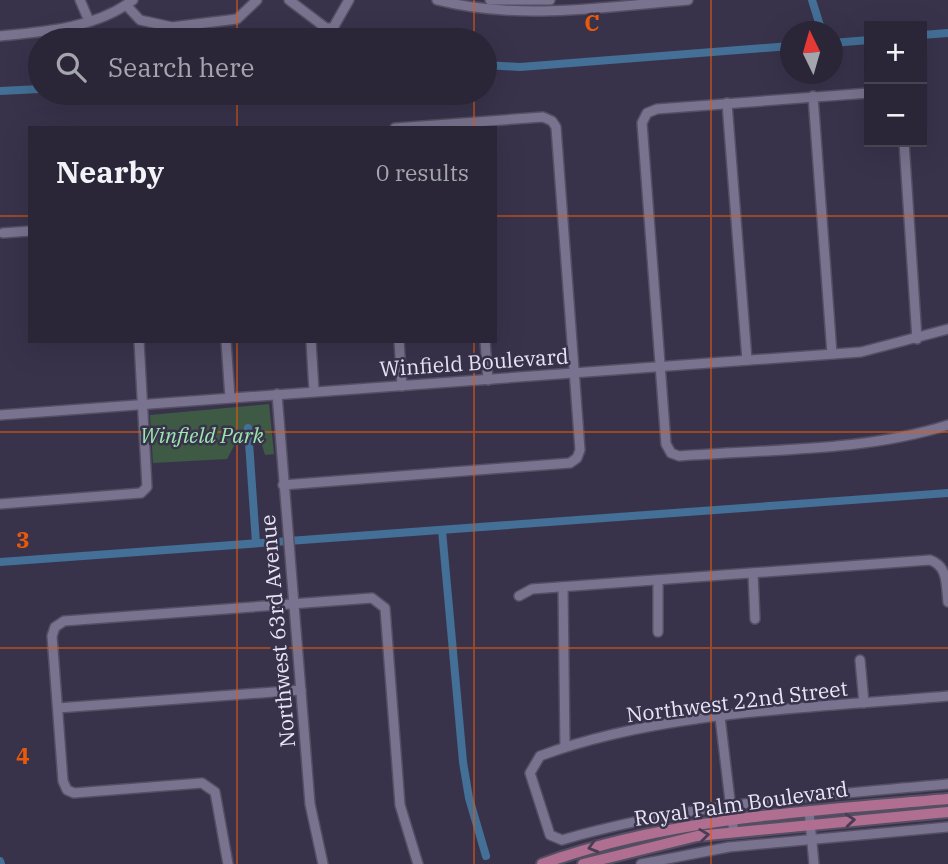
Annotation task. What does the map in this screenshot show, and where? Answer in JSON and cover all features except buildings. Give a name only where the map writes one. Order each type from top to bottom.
[{"type":"main road","name":"Royal Palm Boulevard","points":[[542,864],[597,845],[732,820],[948,799]]},
{"type":"main road","name":"Royal Palm Boulevard","points":[[583,864],[675,839],[948,812]]},
{"type":"street","points":[[80,0],[89,21]]},
{"type":"street","points":[[62,28],[89,21],[129,3],[140,20],[172,27],[237,19],[257,0]]},
{"type":"street","points":[[289,0],[326,28],[332,28],[349,0]]},
{"type":"street","points":[[437,0],[471,9],[550,0]]},
{"type":"street","points":[[490,0],[518,4],[688,0]]},
{"type":"street","points":[[0,36],[28,33]]},
{"type":"street","points":[[864,93],[657,109],[647,113],[642,123],[666,444],[671,453],[679,456],[867,442],[902,437],[948,425]]},
{"type":"street","points":[[813,96],[832,354]]},
{"type":"street","points":[[727,103],[747,360]]},
{"type":"street","points":[[284,485],[570,463],[577,458],[580,450],[556,127],[552,121],[543,117],[444,126]]},
{"type":"street","points":[[904,147],[917,340]]},
{"type":"street","points":[[3,233],[28,231]]},
{"type":"street","name":"Winfield Boulevard","points":[[0,415],[861,352],[917,340],[948,329]]},
{"type":"street","points":[[0,504],[141,493],[148,487],[139,343]]},
{"type":"street","points":[[226,343],[230,398]]},
{"type":"street","points":[[311,343],[314,391]]},
{"type":"street","points":[[399,343],[402,386]]},
{"type":"street","points":[[485,343],[488,380]]},
{"type":"street","name":"Northwest 63rd Avenue","points":[[277,394],[310,804],[323,864]]},
{"type":"street","points":[[519,596],[532,589],[930,560],[939,563],[945,572],[948,602]]},
{"type":"street","points":[[753,573],[755,619]]},
{"type":"street","points":[[658,580],[659,632]]},
{"type":"street","points":[[562,587],[565,747]]},
{"type":"street","points":[[228,864],[215,792],[210,786],[202,783],[74,793],[67,790],[63,782],[52,636],[55,627],[64,621],[372,598],[379,602],[385,608],[400,805],[418,864]]},
{"type":"street","points":[[860,660],[864,704]]},
{"type":"street","points":[[58,709],[301,690]]},
{"type":"street","name":"Northwest 22nd Street","points":[[730,804],[645,819],[562,840],[555,839],[550,835],[530,773],[540,756],[565,747],[668,724],[948,696]]},
{"type":"street","points":[[720,717],[733,832]]},
{"type":"street","points":[[730,804],[948,783]]},
{"type":"street","points":[[809,811],[814,864]]},
{"type":"street","points":[[641,864],[729,847],[948,827]]},
{"type":"green space","name":"Winfield Park","points":[[269,404],[274,454],[265,455],[259,435],[253,431],[241,433],[227,459],[153,463],[150,415]]},
{"type":"waterway","points":[[812,0],[819,21]]},
{"type":"waterway","points":[[927,35],[948,33]]},
{"type":"waterway","points":[[843,42],[864,40]]},
{"type":"waterway","points":[[497,66],[520,67],[780,47]]},
{"type":"waterway","points":[[0,91],[28,90]]},
{"type":"waterway","points":[[248,428],[256,543]]},
{"type":"waterway","points":[[0,562],[948,493]]},
{"type":"waterway","points":[[442,530],[463,762],[469,798],[486,856]]}]
